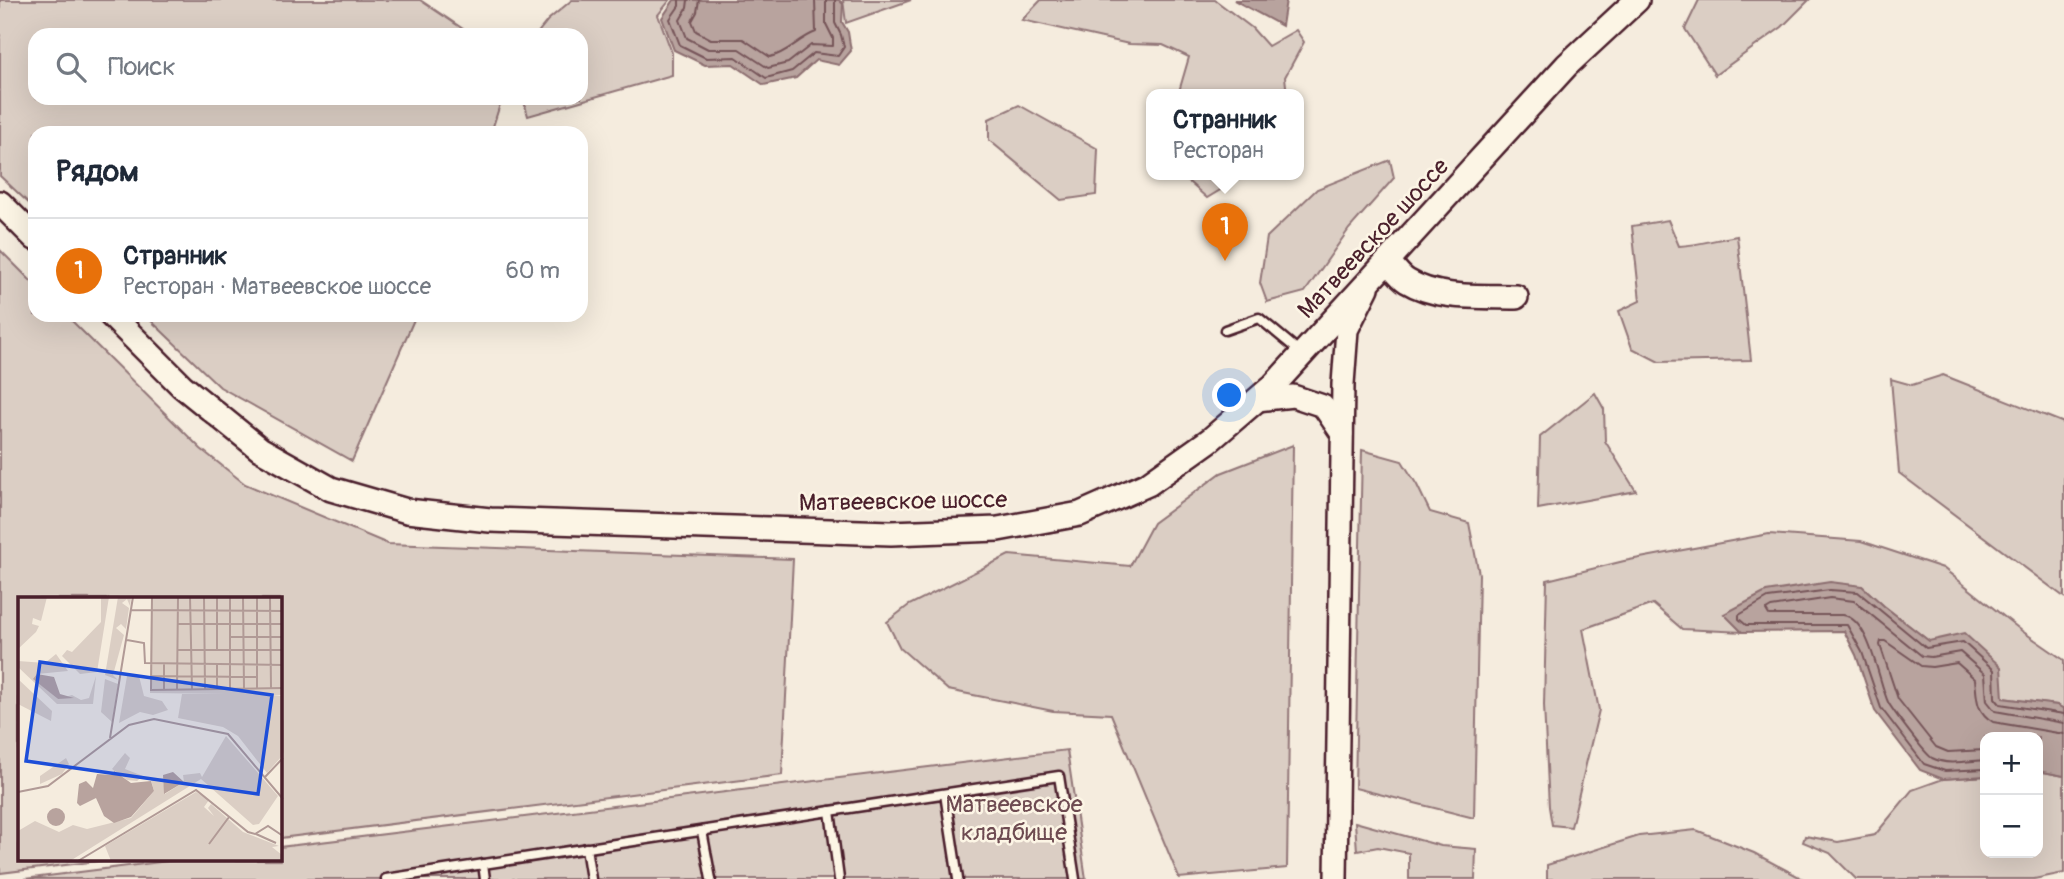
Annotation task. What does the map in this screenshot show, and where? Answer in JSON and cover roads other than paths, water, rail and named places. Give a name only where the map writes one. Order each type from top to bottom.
[{"type":"main road","name":"Матвеевское шоссе","points":[[118,322],[182,386],[260,449],[331,489],[407,511],[489,520],[891,533],[998,529],[1080,513],[1148,484],[1210,440],[1257,400],[1567,65],[1637,0]]},
{"type":"main road","points":[[0,203],[28,231]]},
{"type":"main road","points":[[1380,270],[1423,290],[1461,295],[1516,297]]},
{"type":"street","points":[[1336,879],[1342,384],[1347,330],[1380,270]]},
{"type":"street","points":[[1257,400],[1293,396],[1323,406],[1342,434]]},
{"type":"lane","points":[[1225,330],[1259,318],[1302,354]]},
{"type":"lane","points":[[386,879],[1059,776],[1075,879]]},
{"type":"lane","points":[[945,793],[958,879]]},
{"type":"lane","points":[[830,811],[839,879]]},
{"type":"lane","points":[[702,831],[711,879]]},
{"type":"lane","points":[[586,848],[591,879]]},
{"type":"lane","points":[[483,864],[485,879]]},
{"type":"water","points":[[674,0],[839,0],[843,4],[842,22],[848,32],[851,51],[839,65],[816,60],[796,78],[764,85],[733,64],[705,65],[674,50],[662,18]]},
{"type":"water","points":[[1234,0],[1286,0],[1282,26]]},
{"type":"water","points":[[1830,582],[1862,586],[1929,641],[1964,633],[2001,667],[2003,698],[2057,705],[2064,709],[2064,776],[2043,772],[2043,732],[1980,732],[1980,776],[1943,779],[1920,770],[1875,711],[1856,655],[1844,631],[1742,632],[1724,614],[1766,592]]},
{"type":"place","name":"Странник","points":[[1225,261]]},
{"type":"park label","name":"Матвеевское кладбище","points":[[1014,818]]}]
